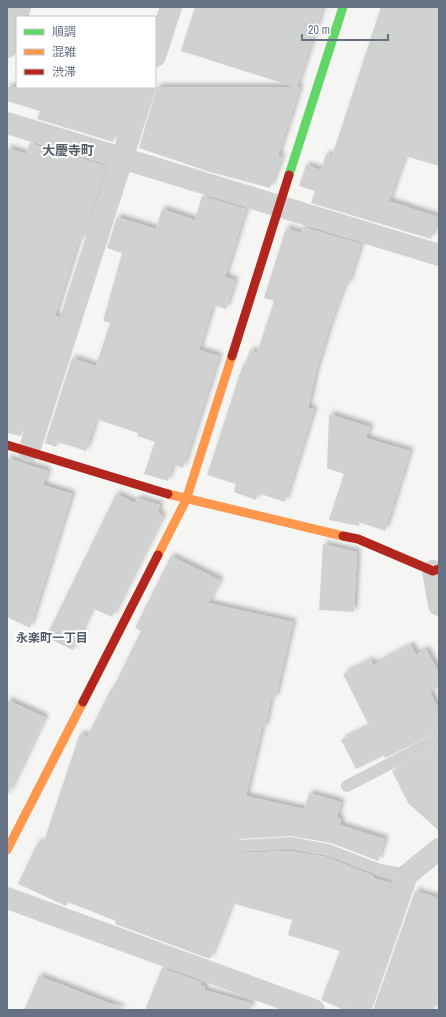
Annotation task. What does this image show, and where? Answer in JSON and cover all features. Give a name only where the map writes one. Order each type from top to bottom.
[{"type":"street","points":[[156,53],[170,7]]},
{"type":"street","points":[[7,850],[12,827],[186,500],[343,7]]},
{"type":"street","points":[[7,47],[16,19]]},
{"type":"street","points":[[29,452],[145,88]]},
{"type":"street","points":[[7,123],[439,255]]},
{"type":"street","points":[[7,444],[186,500],[358,539],[436,570],[439,605]]},
{"type":"street","points":[[360,1010],[407,875],[439,849]]},
{"type":"street","points":[[7,898],[314,1010]]},
{"type":"lane","points":[[347,786],[439,738]]},
{"type":"lane","points":[[240,846],[290,843],[328,850],[380,870],[407,875]]},
{"type":"building","points":[[195,7],[323,7],[297,87],[300,87],[278,156],[282,157],[270,188],[210,172],[139,148],[157,87],[295,87],[181,51]]},
{"type":"building","points":[[381,7],[439,7],[439,166],[405,156],[389,201],[438,217],[431,239],[311,203],[315,191],[299,186],[306,165],[321,170],[326,154],[332,156]]},
{"type":"building","points":[[7,87],[132,88],[113,142],[37,119],[40,111],[7,101]]},
{"type":"building","points":[[30,143],[106,166],[83,240],[79,239],[55,316],[59,317],[21,436],[7,433],[7,148],[26,154]]},
{"type":"building","points":[[202,196],[246,209],[225,277],[235,280],[226,309],[213,305],[199,350],[219,356],[183,468],[173,464],[168,481],[144,474],[155,442],[137,436],[138,433],[96,419],[86,451],[58,442],[56,447],[45,443],[72,358],[96,366],[110,323],[103,321],[122,253],[107,248],[117,217],[156,229],[162,209],[195,220]]},
{"type":"building","points":[[303,227],[361,244],[348,285],[345,284],[332,319],[316,371],[308,408],[314,409],[285,502],[258,493],[256,500],[234,492],[236,484],[207,475],[243,364],[245,364],[250,350],[257,353],[274,301],[264,298],[286,228],[301,233]]},
{"type":"building","points":[[329,414],[370,427],[366,438],[410,451],[385,531],[359,522],[359,526],[329,520],[344,474],[327,468]]},
{"type":"building","points":[[7,458],[48,471],[43,485],[72,494],[30,628],[7,617]]},
{"type":"building","points":[[116,494],[135,503],[137,498],[160,505],[158,513],[163,516],[112,617],[92,608],[73,650],[46,637]]},
{"type":"building","points":[[323,544],[357,552],[354,612],[319,610]]},
{"type":"building","points":[[171,556],[220,580],[208,603],[293,622],[275,699],[271,698],[265,728],[262,727],[246,796],[304,809],[309,793],[341,802],[337,818],[341,819],[340,825],[385,839],[378,861],[331,843],[291,836],[240,839],[233,843],[234,850],[240,853],[290,851],[326,857],[374,876],[373,878],[391,883],[348,1010],[344,1010],[321,1000],[340,951],[288,935],[292,920],[232,903],[210,959],[115,924],[116,921],[68,902],[66,906],[18,884],[38,842],[43,844],[79,736],[81,733],[87,737],[111,689],[112,690],[141,631],[135,628]]},
{"type":"building","points":[[411,645],[416,655],[426,649],[439,673],[439,687],[430,692],[439,710],[439,731],[385,758],[384,755],[356,769],[341,740],[369,726],[343,674],[371,660],[373,665]]},
{"type":"building","points":[[7,700],[45,717],[7,797]]},
{"type":"building","points":[[439,746],[439,831],[408,803],[392,771]]},
{"type":"building","points":[[415,891],[439,898],[439,997],[433,1010],[373,1010]]},
{"type":"building","points":[[162,968],[201,982],[200,985],[205,986],[204,990],[251,1003],[250,1010],[145,1010]]},
{"type":"building","points":[[39,976],[122,1008],[121,1010],[24,1010]]},
{"type":"traffic: fast","points":[[289,175],[343,7]]},
{"type":"traffic: slow","points":[[158,555],[186,500],[232,356]]},
{"type":"traffic: slow","points":[[168,494],[343,536]]},
{"type":"traffic: slow","points":[[7,850],[83,702]]},
{"type":"traffic: jam","points":[[232,356],[289,175]]},
{"type":"traffic: jam","points":[[7,445],[168,494]]},
{"type":"traffic: jam","points":[[343,536],[358,539],[433,571],[439,569]]},
{"type":"traffic: jam","points":[[83,702],[158,555]]},
{"type":"district","name":"大慶寺町","points":[[68,150]]},
{"type":"district","name":"永楽町一丁目","points":[[52,638]]}]
